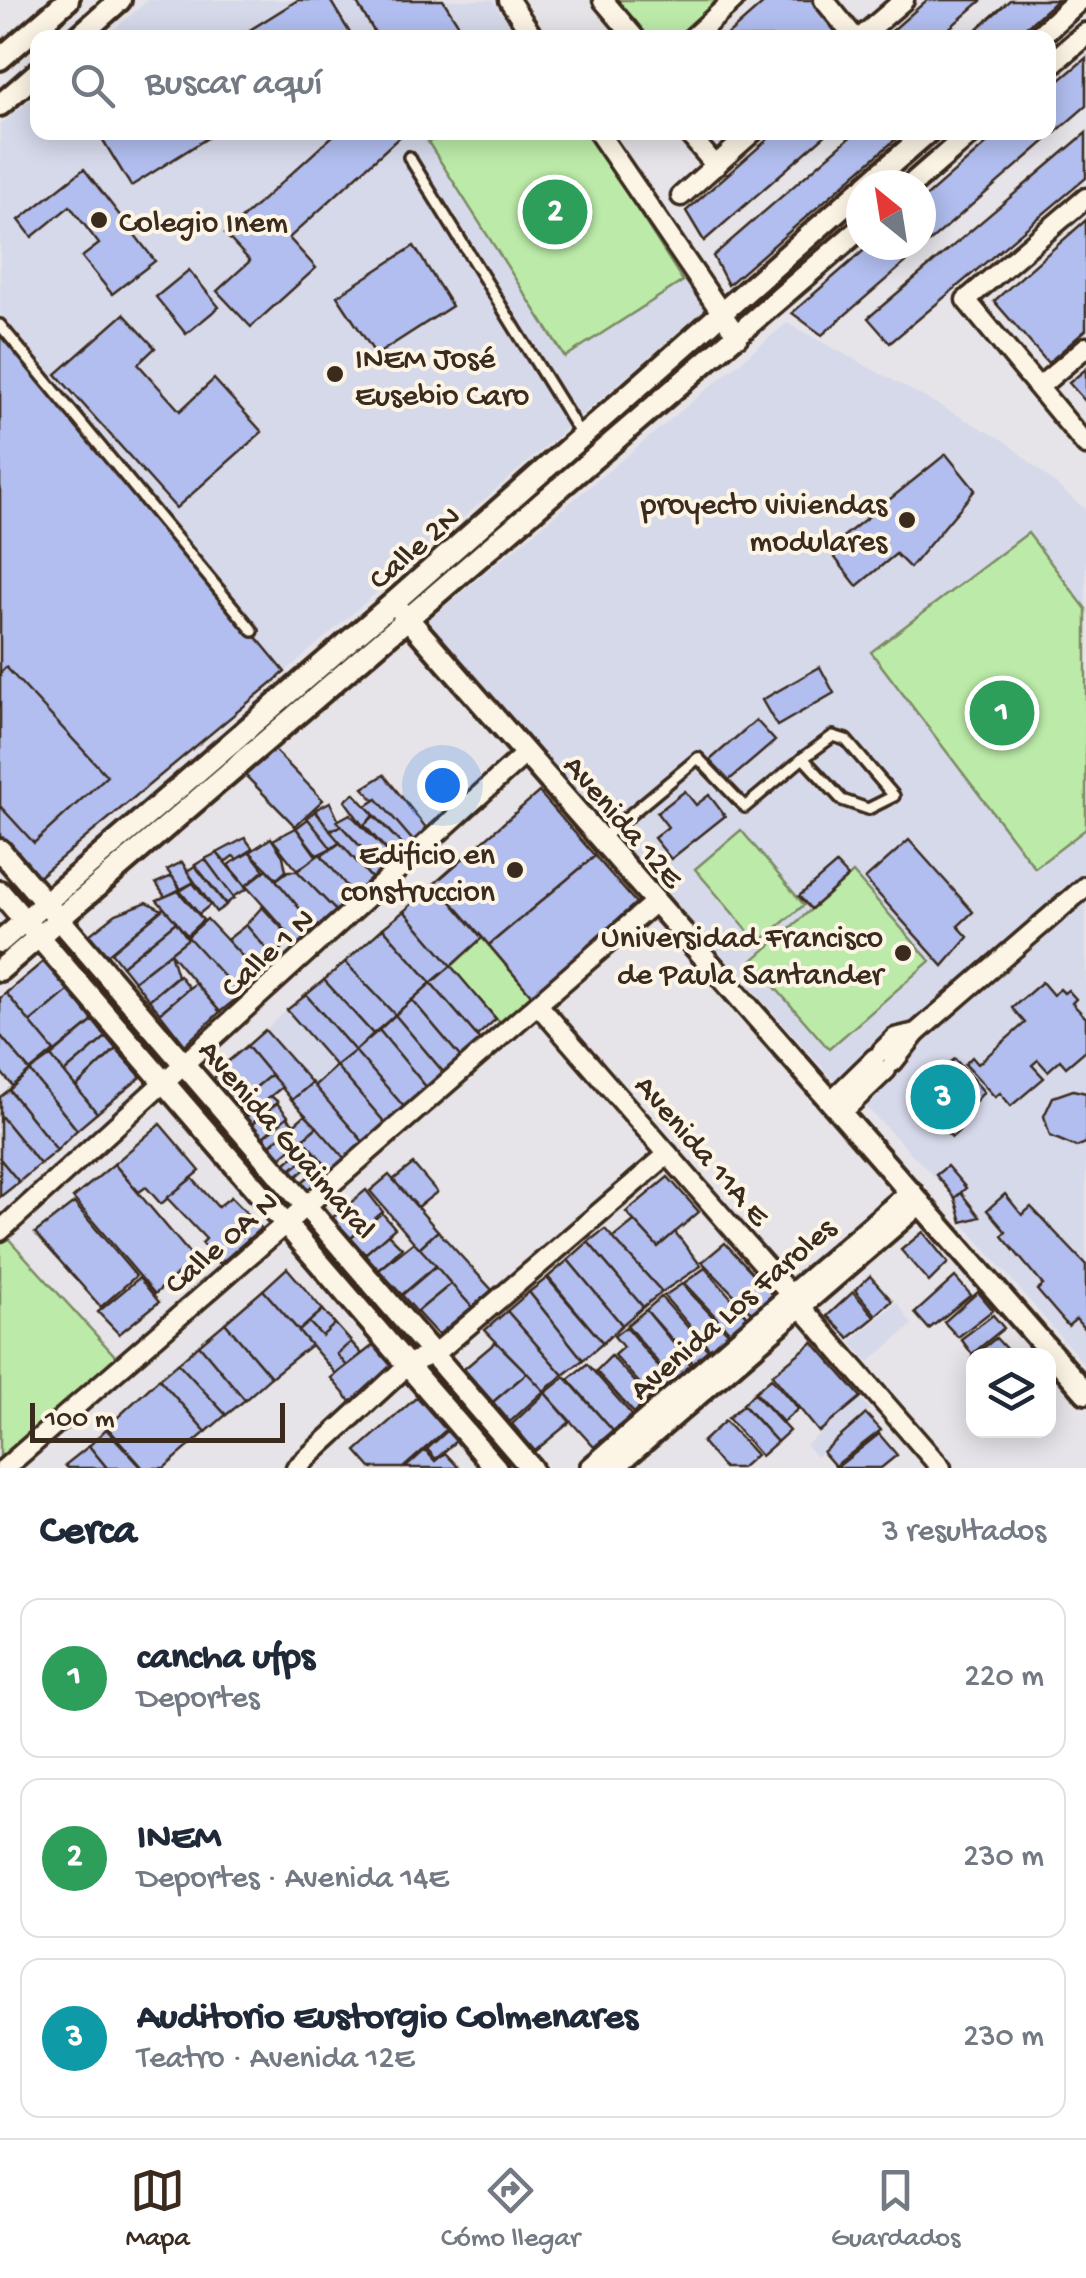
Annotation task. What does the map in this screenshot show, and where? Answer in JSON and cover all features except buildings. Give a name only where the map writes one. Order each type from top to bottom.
[{"type":"street","points":[[33,30],[68,0]]},
{"type":"street","points":[[86,30],[120,0]]},
{"type":"street","points":[[509,0],[529,30]]},
{"type":"street","points":[[602,0],[627,30]]},
{"type":"street","points":[[701,30],[734,0]]},
{"type":"street","points":[[824,0],[850,30]]},
{"type":"street","points":[[867,30],[904,0]]},
{"type":"street","points":[[1046,30],[1079,0]]},
{"type":"street","points":[[0,59],[30,33]]},
{"type":"street","points":[[1056,59],[1086,34]]},
{"type":"street","points":[[0,105],[30,79]]},
{"type":"street","points":[[603,140],[738,336]]},
{"type":"street","points":[[695,140],[716,166]]},
{"type":"street","points":[[681,196],[745,140]]},
{"type":"street","points":[[884,170],[919,140]]},
{"type":"street","points":[[929,170],[963,140]]},
{"type":"street","points":[[1086,198],[966,300],[1086,445]]},
{"type":"street","name":"Calle 2N","points":[[0,942],[393,603],[846,203]]},
{"type":"street","points":[[824,223],[842,244]]},
{"type":"street","name":"Calle 2N","points":[[0,970],[411,620],[846,241]]},
{"type":"street","points":[[1039,388],[1086,347]]},
{"type":"street","name":"Avenida 12E","points":[[393,603],[1086,1393]]},
{"type":"street","name":"Calle 1 N","points":[[0,1231],[526,753]]},
{"type":"street","name":"Avenida Guaimaral","points":[[0,850],[531,1468]]},
{"type":"street","points":[[836,1107],[884,1060],[1086,886]]},
{"type":"street","name":"Avenida Guaimaral","points":[[0,892],[496,1468]]},
{"type":"street","name":"Calle 0A N","points":[[5,1468],[656,901]]},
{"type":"street","name":"Avenida 11A E","points":[[539,1006],[795,1301],[930,1464]]},
{"type":"street","points":[[296,1468],[410,1364],[436,1353],[668,1154]]},
{"type":"street","name":"Avenida Los Faroles","points":[[591,1468],[916,1198]]},
{"type":"street","name":"Avenida Los Faroles","points":[[613,1468],[795,1301]]},
{"type":"lane","points":[[409,157],[582,437]]},
{"type":"lane","points":[[0,325],[253,630]]},
{"type":"lane","points":[[601,838],[698,758],[745,807],[803,758],[828,738],[842,737],[894,796],[873,808],[852,805],[834,793],[803,758]]},
{"type":"shaded area","points":[[148,0],[492,0],[514,30],[113,30]]},
{"type":"shaded area","name":"INEM José Eusebio Caro","points":[[30,100],[30,140],[591,140],[708,306],[285,672],[0,325],[0,125]]},
{"type":"shaded area","name":"Universidad Francisco de Paula Santander","points":[[787,323],[1005,441],[1086,510],[1086,1367],[962,1222],[955,1198],[862,1103],[849,1071],[836,1083],[426,622]]},
{"type":"shaded area","points":[[287,1010],[336,1066],[314,1086],[265,1030]]},
{"type":"shaded area","points":[[897,1302],[912,1325],[869,1362],[850,1342]]},
{"type":"shaded area","points":[[861,1399],[870,1409],[816,1457],[806,1445]]},
{"type":"green space","points":[[607,0],[727,0],[693,30],[632,30]]},
{"type":"green space","points":[[592,140],[683,281],[565,357],[428,142]]},
{"type":"green space","points":[[1028,533],[1086,609],[1086,829],[1035,868],[871,652]]},
{"type":"green space","points":[[741,830],[804,905],[758,943],[695,869]]},
{"type":"green space","points":[[853,873],[930,961],[829,1049],[752,961]]},
{"type":"green space","points":[[482,938],[532,996],[501,1024],[451,967]]},
{"type":"green space","points":[[6,1236],[116,1357],[0,1460],[0,1242]]},
{"type":"place","name":"INEM","points":[[555,212]]},
{"type":"place","name":"Colegio Inem","points":[[99,220]]},
{"type":"place","name":"INEM José Eusebio Caro","points":[[335,374]]},
{"type":"place","name":"proyecto viviendas modulares","points":[[907,520]]},
{"type":"place","name":"cancha ufps","points":[[1002,713]]},
{"type":"place","name":"Edificio en construccion","points":[[515,870]]},
{"type":"place","name":"Universidad Francisco de Paula Santander","points":[[903,953]]},
{"type":"place","name":"Auditorio Eustorgio Colmenares","points":[[943,1097]]}]
